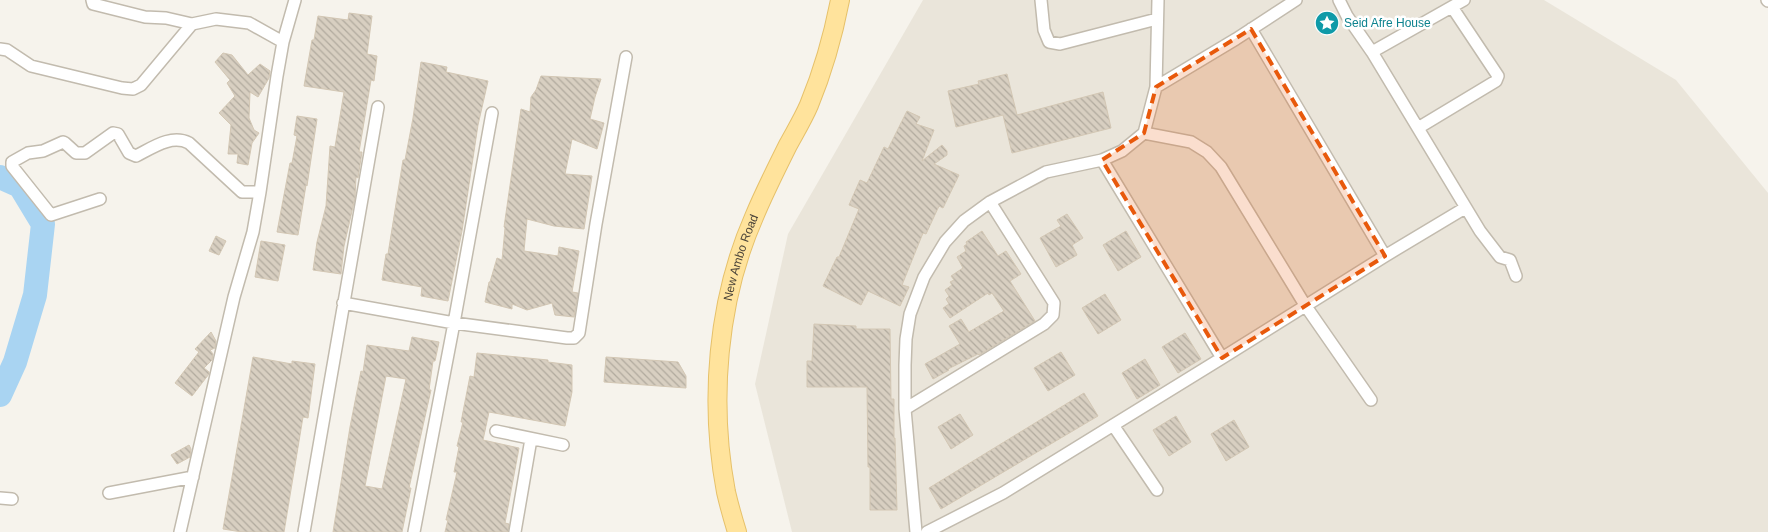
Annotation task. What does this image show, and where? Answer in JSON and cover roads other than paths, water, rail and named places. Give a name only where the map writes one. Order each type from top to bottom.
[{"type":"main road","name":"New Ambo Road","points":[[737,532],[726,493],[720,447],[718,393],[726,308],[737,262],[753,217],[808,107],[824,64],[840,0]]},
{"type":"street","points":[[180,532],[234,297],[253,232],[268,127],[283,42],[295,0]]},
{"type":"street","points":[[1041,0],[1044,30],[1048,42],[1060,44],[1157,19]]},
{"type":"street","points":[[916,532],[905,409],[906,338],[910,314],[924,277],[945,242],[964,221],[990,202],[1046,172],[1102,160],[1122,151],[1144,133],[1156,86],[1158,0]]},
{"type":"street","points":[[1156,86],[1252,29],[1296,0]]},
{"type":"street","points":[[1339,0],[1465,208],[1496,253],[1500,257],[1510,260],[1516,276]]},
{"type":"street","points":[[1372,52],[1464,0]]},
{"type":"street","points":[[90,1],[145,17],[166,18],[192,24],[216,19],[249,23],[283,42]]},
{"type":"street","points":[[1418,128],[1496,81],[1498,76],[1452,7]]},
{"type":"street","points":[[0,49],[7,50],[31,66],[133,89],[141,85],[192,24]]},
{"type":"street","points":[[1252,29],[1385,256]]},
{"type":"street","points":[[343,303],[454,323],[567,338],[574,338],[579,334],[596,224],[626,57]]},
{"type":"street","points":[[304,532],[378,107]]},
{"type":"street","points":[[414,532],[492,113]]},
{"type":"street","points":[[100,199],[51,216],[12,166],[12,162],[28,153],[44,151],[62,142],[65,142],[76,153],[85,153],[113,132],[118,134],[129,153],[136,156],[165,142],[182,139],[189,142],[242,192],[260,192]]},
{"type":"street","points":[[1144,133],[1191,142],[1207,152],[1222,167],[1305,305],[1371,400]]},
{"type":"street","points":[[1102,160],[1222,358]]},
{"type":"street","points":[[905,409],[1044,324],[1053,315],[1054,303],[990,202]]},
{"type":"street","points":[[927,532],[1003,493],[1465,208]]},
{"type":"street","points":[[1113,424],[1158,490]]},
{"type":"street","points":[[496,431],[563,446]]},
{"type":"street","points":[[515,532],[531,440]]},
{"type":"street","points":[[109,493],[193,477]]},
{"type":"waterway","points":[[0,177],[20,186],[43,224],[35,295],[15,362],[0,395]]},
{"type":"place","name":"Seid Afre House","points":[[1327,23]]}]
